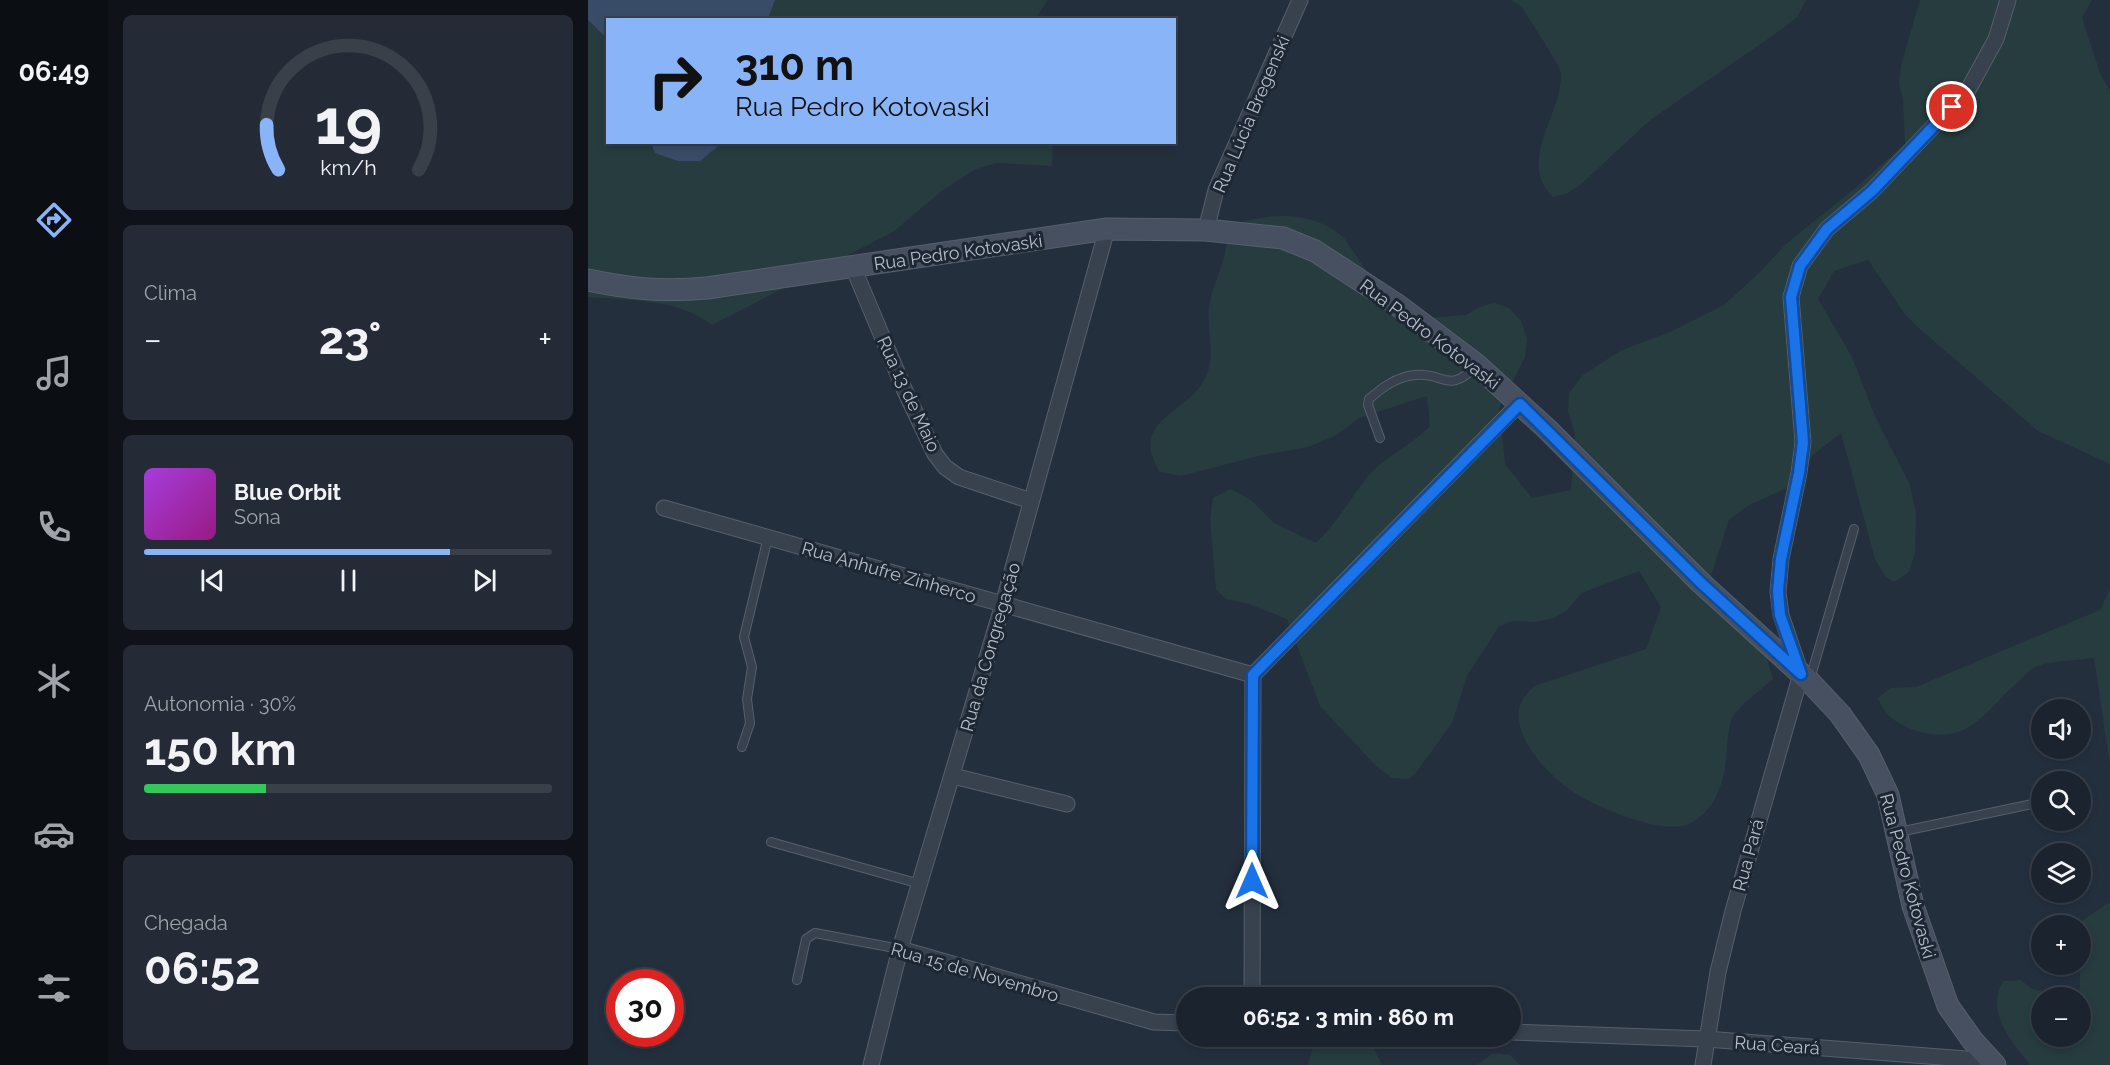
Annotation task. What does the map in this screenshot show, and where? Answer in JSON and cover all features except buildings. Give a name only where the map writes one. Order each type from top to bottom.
[{"type":"street","name":"Rua Lúcia Bregenski","points":[[1206,230],[1216,190],[1300,0]]},
{"type":"street","points":[[1805,678],[1780,615],[1778,591],[1781,559],[1803,442],[1791,297],[1797,276],[1800,266],[1827,229],[1872,191],[1968,90],[1996,39],[2008,0]]},
{"type":"street","name":"Rua Pedro Kotovaski","points":[[588,280],[632,289],[665,292],[1107,229],[1206,230],[1284,238],[1315,251],[1396,304],[1477,365],[1520,404],[1700,582],[1805,678],[1840,714],[1869,755],[1888,795],[1913,906],[1948,1006],[1972,1041],[1993,1063]]},
{"type":"street","name":"Rua da Congregação","points":[[871,1065],[900,950],[1003,604],[1107,229]]},
{"type":"street","name":"Rua 13 de Maio","points":[[853,267],[905,391],[940,460],[959,477],[1031,501]]},
{"type":"street","points":[[1252,987],[1253,675],[1520,404]]},
{"type":"street","name":"Rua Anhufre Zinherco","points":[[664,508],[1253,675]]},
{"type":"street","name":"Rua Pará","points":[[1703,1065],[1718,972],[1739,888],[1805,678]]},
{"type":"street","points":[[953,776],[1067,804]]},
{"type":"street","name":"Rua 15 de Novembro","points":[[900,950],[1154,1022],[1176,1023]]},
{"type":"street","points":[[1521,1032],[1706,1039]]},
{"type":"street","name":"Rua Ceará","points":[[1706,1039],[1923,1060],[1993,1063]]},
{"type":"lane","points":[[1380,438],[1368,405],[1369,399],[1381,389],[1399,378],[1418,374],[1456,381],[1464,379],[1477,365]]},
{"type":"lane","points":[[1805,678],[1854,529]]},
{"type":"lane","points":[[742,747],[750,723],[747,699],[752,667],[744,637],[768,537]]},
{"type":"lane","points":[[1897,832],[2031,804]]},
{"type":"lane","points":[[771,842],[920,884]]},
{"type":"lane","name":"Rua 15 de Novembro","points":[[797,980],[806,939],[815,933],[900,950]]},
{"type":"green space","points":[[775,0],[1048,0],[1036,18],[769,18]]},
{"type":"green space","points":[[1511,0],[1806,0],[1797,17],[1782,29],[1649,121],[1579,186],[1566,194],[1553,197],[1543,183],[1539,168],[1540,153],[1555,106],[1561,74],[1550,51],[1521,6]]},
{"type":"green space","points":[[1920,0],[2092,0],[2082,18],[2100,73],[2110,91],[2110,464],[2038,431],[1904,313],[1868,260],[1834,271],[1818,299],[1852,357],[1875,416],[1910,485],[1916,514],[1915,552],[1909,572],[1894,582],[1885,576],[1875,559],[1841,433],[1813,455],[1801,476],[1785,489],[1749,505],[1729,520],[1707,588],[1767,659],[1773,679],[1741,707],[1731,720],[1725,770],[1719,791],[1708,809],[1691,823],[1679,826],[1649,824],[1615,813],[1565,786],[1536,757],[1522,733],[1519,721],[1520,705],[1534,686],[1646,649],[1661,607],[1639,571],[1582,593],[1566,611],[1554,618],[1536,622],[1513,621],[1499,626],[1467,676],[1452,723],[1415,774],[1409,779],[1392,778],[1376,766],[1320,706],[1287,619],[1246,603],[1226,599],[1216,589],[1210,518],[1213,498],[1230,489],[1251,500],[1274,523],[1316,543],[1368,476],[1430,426],[1427,396],[1359,418],[1335,436],[1308,447],[1258,456],[1181,476],[1160,472],[1152,454],[1151,440],[1156,428],[1199,388],[1207,374],[1211,350],[1210,304],[1231,225],[1260,218],[1290,216],[1318,222],[1332,229],[1344,238],[1400,320],[1466,315],[1482,306],[1494,303],[1509,308],[1521,321],[1527,339],[1525,357],[1499,408],[1505,464],[1532,498],[1571,490],[1575,435],[1568,411],[1569,393],[1583,375],[1620,351],[1672,331],[1724,305],[1786,244],[1905,144],[1903,99],[1899,84],[1901,65]]},
{"type":"green space","points":[[588,20],[606,39],[606,144],[1053,144],[1052,166],[997,163],[976,169],[943,190],[893,232],[712,325],[698,316],[669,305],[637,300],[588,297]]},
{"type":"green space","points":[[2110,588],[2110,765],[2094,658],[2035,667],[1974,724],[1962,731],[1933,734],[1914,730],[1897,722],[1884,710],[1878,698],[1890,688],[1916,687],[2100,610]]},
{"type":"green space","points":[[2110,902],[2110,1065],[2030,1065],[2008,1036],[2003,1025],[1997,1003],[1998,992],[2003,981],[2021,980],[2031,988],[2031,1047],[2091,1047],[2091,987],[2080,987],[2080,975],[2091,975],[2090,915]]},
{"type":"green space","points":[[1313,1047],[1373,1047],[1382,1065],[1308,1065]]},
{"type":"green space","points":[[1493,1053],[1510,1055],[1520,1065],[1477,1065]]},
{"type":"water","points":[[588,0],[775,0],[768,18],[606,18],[606,40],[588,20]]},
{"type":"water","points":[[652,144],[721,144],[700,161],[678,161],[655,153]]},
{"type":"route","points":[[1252,881],[1253,675],[1520,404],[1700,582],[1801,674],[1780,615],[1778,591],[1781,559],[1803,442],[1791,297],[1800,266],[1827,229],[1872,191],[1952,107]]}]
